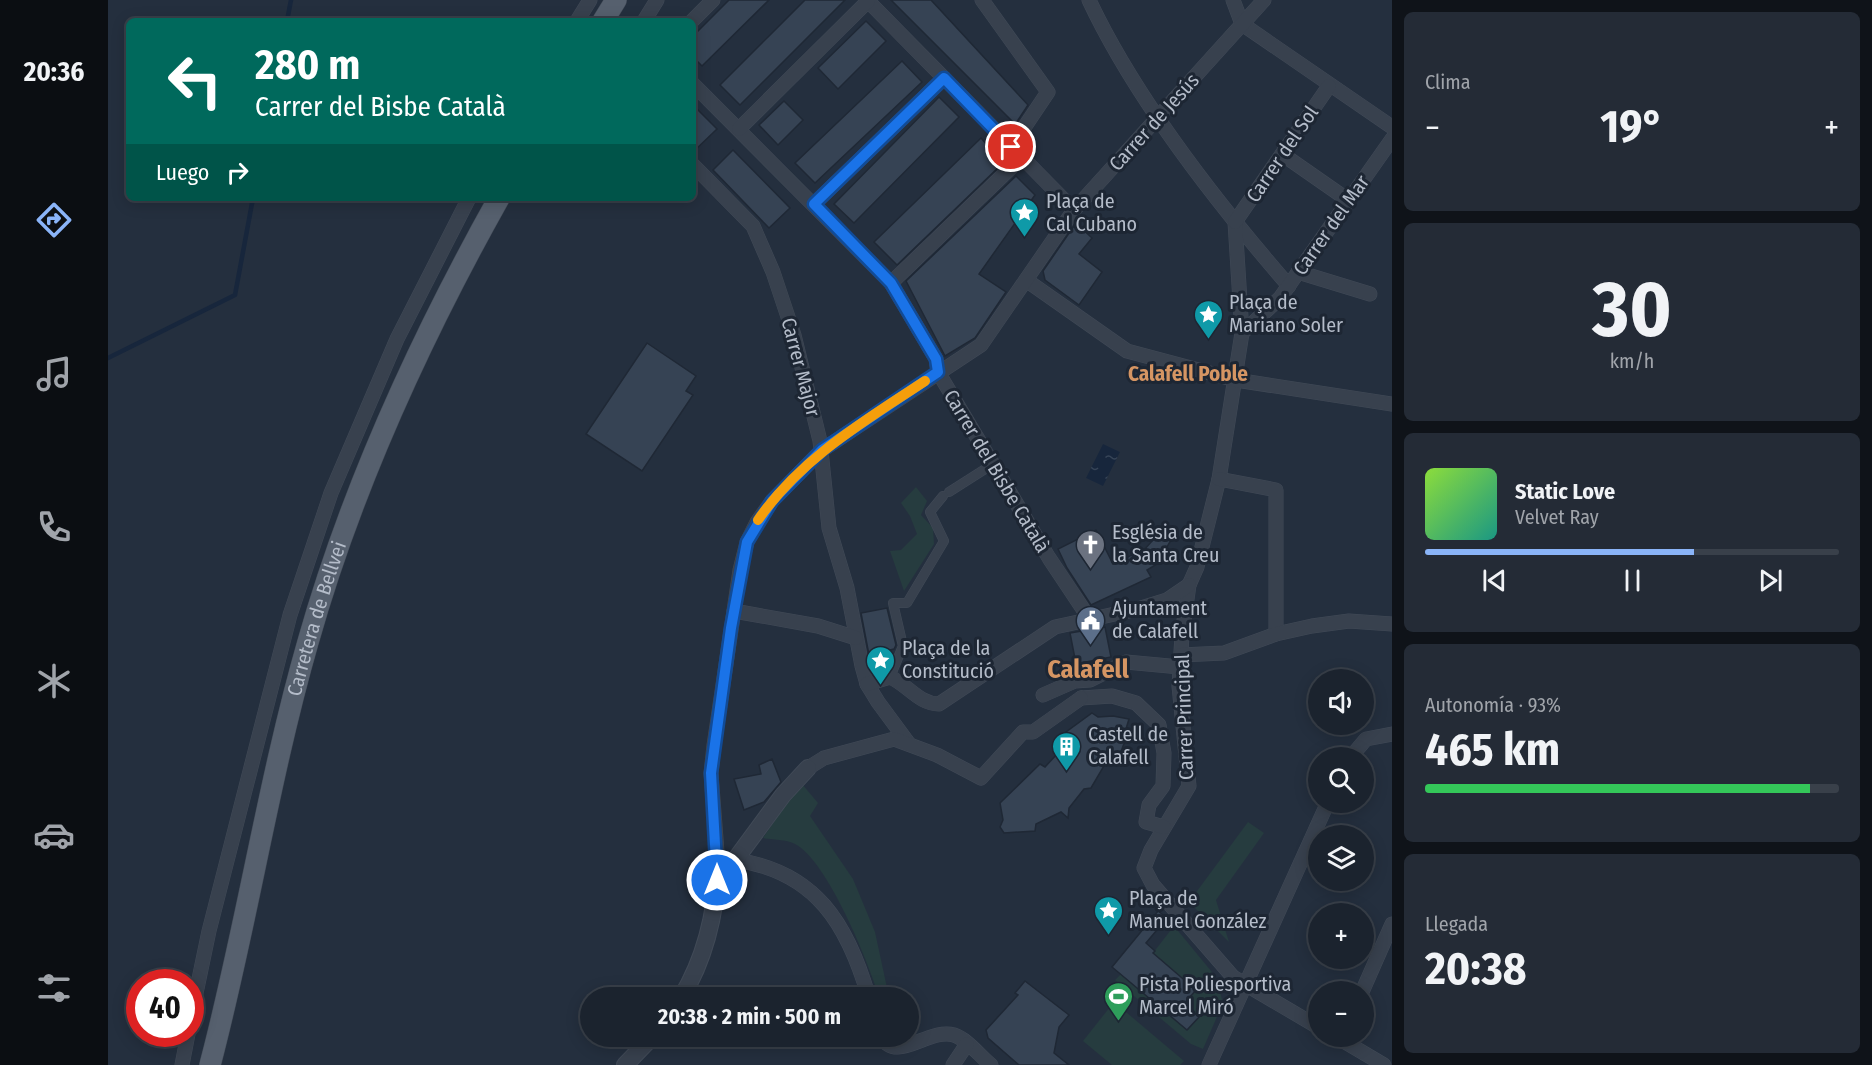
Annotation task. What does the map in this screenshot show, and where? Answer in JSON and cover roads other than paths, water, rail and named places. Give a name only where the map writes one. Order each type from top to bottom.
[{"type":"main road","points":[[605,18],[616,0]]},
{"type":"main road","name":"Carretera de Bellvei","points":[[210,1065],[281,745],[308,641],[342,537],[370,461],[410,369],[497,201]]},
{"type":"street","points":[[577,0],[578,18]]},
{"type":"street","points":[[579,18],[590,0]]},
{"type":"street","points":[[646,18],[657,0]]},
{"type":"street","points":[[695,18],[713,0]]},
{"type":"street","points":[[982,0],[1048,92],[1011,147]]},
{"type":"street","points":[[1089,0],[1121,62],[1158,117],[1235,222],[1289,286]]},
{"type":"street","points":[[1233,0],[1242,24],[1329,86],[1392,127]]},
{"type":"street","name":"Carrer de Jesús","points":[[718,865],[711,773],[734,611],[747,542],[757,522],[772,501],[822,450],[981,345],[1074,210],[1263,0]]},
{"type":"street","points":[[739,129],[868,1],[1074,210]]},
{"type":"street","points":[[814,204],[944,78]]},
{"type":"street","name":"Carrer del Sol","points":[[1235,222],[1329,86]]},
{"type":"street","name":"Carrer del Bisbe Català","points":[[696,87],[891,283],[936,359],[938,372],[1089,618]]},
{"type":"street","name":"Carrer del Mar","points":[[1242,333],[1280,298],[1392,139]]},
{"type":"street","points":[[1282,154],[1348,200]]},
{"type":"street","points":[[891,283],[1021,158]]},
{"type":"street","name":"Carrer Major","points":[[696,168],[753,226],[773,272],[794,334],[822,450],[829,528],[847,588],[867,684]]},
{"type":"street","points":[[201,969],[293,604],[331,493],[397,339],[467,201]]},
{"type":"street","name":"Carrer Principal","points":[[1235,222],[1242,333],[1219,479],[1185,605],[1180,661],[1179,686],[1189,786],[1151,850],[1144,868],[1146,876],[1233,978],[1244,986]]},
{"type":"street","points":[[1298,272],[1370,294]]},
{"type":"street","points":[[1026,280],[1127,351],[1236,380],[1392,404]]},
{"type":"street","points":[[890,677],[903,646],[893,603],[907,603],[944,542],[930,512],[946,494],[993,464]]},
{"type":"street","points":[[1219,479],[1276,490],[1276,634]]},
{"type":"street","points":[[909,744],[867,684],[890,677],[900,682],[926,704],[939,704],[1054,627],[1138,609],[1167,600],[1189,585]]},
{"type":"street","points":[[734,611],[818,626],[856,638]]},
{"type":"street","points":[[1043,695],[1075,681],[1090,680],[1125,662],[1180,661],[1224,654],[1276,634],[1349,621],[1392,624]]},
{"type":"street","points":[[1075,681],[1081,698]]},
{"type":"street","points":[[735,860],[783,795],[808,768],[824,758],[894,739],[948,760],[977,778],[984,775],[1023,732],[1033,732],[1081,698],[1112,696],[1137,703],[1159,725],[1164,753],[1163,786],[1149,805],[1146,822],[1164,828]]},
{"type":"street","points":[[1359,747],[1366,739],[1392,734]]},
{"type":"street","points":[[1209,1065],[1323,813]]},
{"type":"street","points":[[686,987],[699,962],[708,936],[717,894],[718,865],[735,860],[751,862],[809,888],[831,913],[854,950],[866,987]]},
{"type":"street","points":[[1367,981],[1392,924]]},
{"type":"street","points":[[1244,986],[1308,1021]]},
{"type":"street","points":[[919,1044],[941,1034],[955,1035],[991,1065]]},
{"type":"street","points":[[953,1065],[967,1044]]},
{"type":"street","points":[[182,1065],[185,1047]]},
{"type":"street","points":[[625,1065],[642,1047]]},
{"type":"street","points":[[888,1047],[894,1052],[913,1047]]},
{"type":"street","points":[[1355,1047],[1384,1065]]},
{"type":"water","points":[[1103,444],[1120,452],[1103,486],[1086,478]]},
{"type":"waterway","points":[[288,18],[291,0]]},
{"type":"waterway","points":[[108,358],[235,295],[252,201]]},
{"type":"place","name":"Plaça de Cal Cubano","points":[[1025,238]]},
{"type":"place","name":"Plaça de Mariano Soler","points":[[1208,340]]},
{"type":"place","name":"Església de la Santa Creu","points":[[1091,570]]},
{"type":"place","name":"Ajuntament de Calafell","points":[[1091,646]]},
{"type":"place","name":"Plaça de la Constitució","points":[[881,686]]},
{"type":"place","name":"Castell de Calafell","points":[[1067,772]]},
{"type":"place","name":"Plaça de Manuel González","points":[[1108,936]]},
{"type":"place","name":"Pista Poliesportiva Marcel Miró","points":[[1118,1022]]},
{"type":"district","name":"Calafell Poble","points":[[1188,374]]},
{"type":"district","name":"Calafell","points":[[1088,669]]}]
